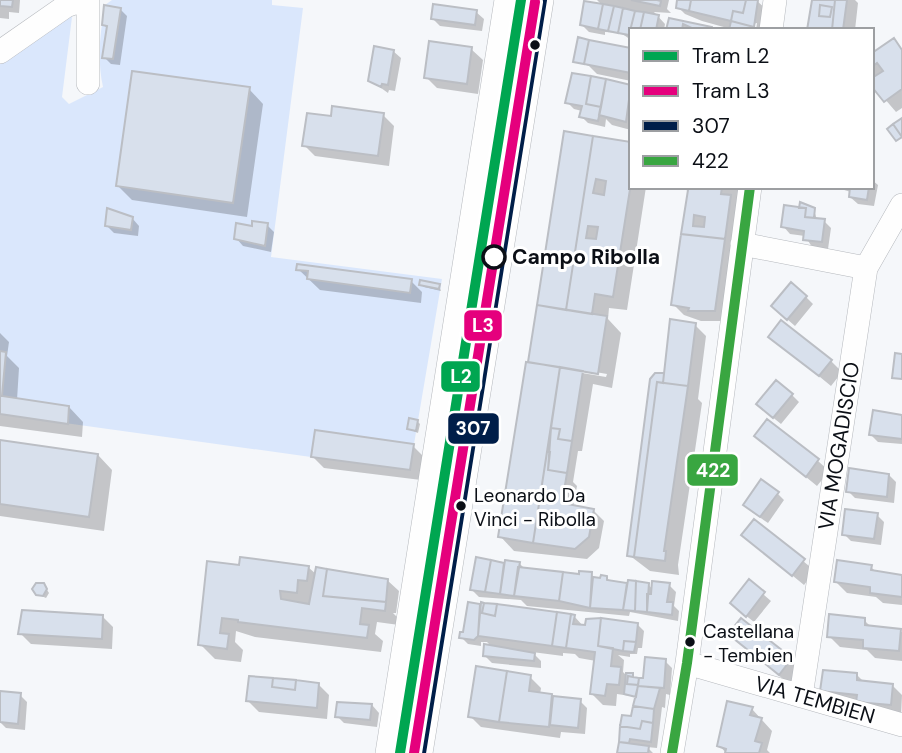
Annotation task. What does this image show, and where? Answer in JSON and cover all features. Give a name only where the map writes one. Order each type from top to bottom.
[{"type":"street","points":[[0,52],[66,6],[85,0],[88,83]]},
{"type":"street","points":[[387,753],[506,0]]},
{"type":"street","points":[[421,753],[542,0]]},
{"type":"street","points":[[771,28],[775,0]]},
{"type":"street","points":[[672,753],[687,663],[750,189]]},
{"type":"street","name":"VIA MOGADISCIO","points":[[801,696],[866,268],[902,205]]},
{"type":"street","points":[[742,244],[866,268]]},
{"type":"street","name":"VIA TEMBIEN","points":[[687,663],[902,725]]},
{"type":"street","points":[[400,670],[433,675]]},
{"type":"shaded area","points":[[112,0],[272,0],[272,5],[303,8],[271,257],[442,279],[414,444],[315,430],[311,457],[0,414],[0,64],[66,12],[72,17],[62,97],[69,104],[103,87],[100,66],[101,36],[105,5]]},
{"type":"building","points":[[0,0],[13,0],[12,7],[0,6]]},
{"type":"building","points":[[631,0],[657,0],[661,1],[660,6]]},
{"type":"building","points":[[677,0],[691,0],[689,11],[676,8]]},
{"type":"building","points":[[691,0],[746,0],[743,13],[733,11],[731,21],[689,11]]},
{"type":"building","points":[[746,0],[758,0],[754,27],[731,21],[733,11],[743,13]]},
{"type":"building","points":[[812,0],[835,0],[832,28],[807,28]],"holes":[[[820,5],[832,7],[830,17],[819,16]]]},
{"type":"building","points":[[835,0],[847,0],[843,28],[832,28]]},
{"type":"building","points":[[584,1],[603,4],[598,29],[580,25]]},
{"type":"building","points":[[433,4],[477,10],[475,25],[431,19]]},
{"type":"building","points":[[603,4],[614,6],[608,31],[598,29]]},
{"type":"building","points":[[104,5],[121,8],[113,59],[102,58],[107,26],[102,25]]},
{"type":"building","points":[[820,5],[832,7],[830,17],[819,16]]},
{"type":"building","points":[[614,6],[623,8],[618,33],[608,31]]},
{"type":"building","points":[[623,8],[635,11],[629,35],[618,33]]},
{"type":"building","points":[[635,11],[644,12],[640,28],[631,28]]},
{"type":"building","points":[[644,12],[659,15],[656,28],[640,28]]},
{"type":"building","points":[[669,18],[712,27],[692,28],[683,24],[682,28],[666,28]]},
{"type":"building","points":[[731,21],[754,27],[754,28],[729,28]]},
{"type":"building","points":[[578,37],[589,40],[584,64],[573,62]]},
{"type":"building","points":[[894,38],[902,50],[902,89],[884,102],[874,90],[874,77],[883,71],[877,63],[874,65],[874,52]]},
{"type":"building","points":[[589,40],[629,48],[629,73],[584,64]]},
{"type":"building","points":[[429,41],[472,47],[467,84],[424,78]]},
{"type":"building","points":[[374,46],[394,50],[388,85],[382,84],[381,87],[368,81]]},
{"type":"building","points":[[132,71],[250,87],[233,203],[116,186]]},
{"type":"building","points":[[572,73],[591,76],[586,104],[601,107],[598,121],[579,117],[582,106],[565,103]]},
{"type":"building","points":[[591,76],[606,79],[601,107],[586,104]]},
{"type":"building","points":[[606,79],[629,85],[626,122],[599,115]]},
{"type":"building","points":[[332,106],[384,113],[378,156],[302,146],[307,113],[331,116]]},
{"type":"building","points":[[902,118],[902,137],[893,124]]},
{"type":"building","points":[[893,124],[902,137],[896,141],[887,129]]},
{"type":"building","points":[[564,131],[593,136],[566,310],[537,305]]},
{"type":"building","points":[[593,136],[629,142],[630,189],[613,297],[595,294],[592,314],[566,310]],"holes":[[[596,179],[606,181],[604,195],[593,193]],[[588,226],[598,227],[596,239],[586,238]]]},
{"type":"building","points":[[686,189],[722,189],[721,194],[731,195],[725,239],[681,234]],"holes":[[[694,215],[705,217],[704,227],[693,226]]]},
{"type":"building","points":[[850,189],[869,189],[867,200],[849,197]]},
{"type":"building","points":[[800,202],[815,208],[814,218],[805,217],[806,208],[799,208]]},
{"type":"building","points":[[784,205],[806,208],[805,217],[825,219],[822,242],[803,240],[804,231],[781,227]]},
{"type":"building","points":[[107,208],[133,217],[131,230],[105,226]]},
{"type":"building","points":[[252,221],[268,223],[265,246],[234,239],[236,223],[252,226]]},
{"type":"building","points":[[681,234],[725,239],[715,311],[688,311],[689,308],[671,305]]},
{"type":"building","points":[[297,264],[412,279],[410,293],[307,279],[308,271],[296,270]]},
{"type":"building","points":[[420,280],[440,284],[439,289],[419,285]]},
{"type":"building","points":[[791,282],[807,296],[787,320],[771,306]]},
{"type":"building","points":[[537,305],[607,316],[598,374],[528,362]]},
{"type":"building","points":[[670,319],[696,323],[688,386],[663,383]]},
{"type":"building","points":[[781,320],[832,360],[819,376],[768,337]]},
{"type":"building","points":[[0,351],[6,352],[2,396],[69,406],[68,424],[0,414]]},
{"type":"building","points":[[895,353],[902,354],[902,379],[892,378]]},
{"type":"building","points":[[526,362],[560,367],[533,543],[498,537]]},
{"type":"building","points":[[560,367],[583,371],[572,441],[558,439],[560,429],[551,428]]},
{"type":"building","points":[[655,373],[664,373],[663,383],[657,382],[634,557],[627,556],[650,379]]},
{"type":"building","points":[[776,380],[793,394],[773,418],[756,404]]},
{"type":"building","points":[[657,382],[688,386],[664,551],[665,561],[634,557]]},
{"type":"building","points":[[873,410],[902,415],[902,439],[869,435]]},
{"type":"building","points":[[409,418],[418,420],[416,431],[407,429]]},
{"type":"building","points":[[767,419],[819,459],[806,477],[754,436]]},
{"type":"building","points":[[551,428],[560,429],[558,439],[572,441],[567,473],[548,470]]},
{"type":"building","points":[[315,430],[414,444],[410,470],[311,457]]},
{"type":"building","points":[[0,440],[98,454],[89,517],[0,504]]},
{"type":"building","points":[[547,452],[550,452],[548,470],[567,473],[562,503],[594,509],[589,537],[575,549],[533,543]]},
{"type":"building","points":[[849,468],[889,474],[887,497],[846,492]]},
{"type":"building","points":[[761,479],[779,492],[760,517],[743,505]]},
{"type":"building","points":[[845,509],[878,513],[874,539],[842,535]]},
{"type":"building","points":[[754,519],[805,559],[792,576],[741,535]]},
{"type":"building","points":[[240,557],[309,566],[307,581],[298,580],[297,593],[280,591],[281,599],[309,604],[316,567],[327,569],[323,596],[386,602],[385,611],[362,608],[360,624],[369,625],[367,638],[222,618],[220,633],[229,634],[227,649],[198,645],[207,561],[239,565]]},
{"type":"building","points":[[476,557],[491,560],[485,592],[470,590]]},
{"type":"building","points":[[491,560],[504,563],[500,594],[485,592]]},
{"type":"building","points":[[505,560],[520,562],[514,596],[500,594]]},
{"type":"building","points":[[837,560],[872,565],[871,570],[902,575],[902,597],[870,593],[870,587],[834,582]]},
{"type":"building","points":[[518,567],[563,572],[559,601],[514,596]]},
{"type":"building","points":[[327,569],[388,579],[386,602],[323,596]]},
{"type":"building","points":[[579,571],[592,572],[590,608],[559,601],[563,572],[579,574]]},
{"type":"building","points":[[601,575],[607,576],[607,580],[627,583],[623,610],[590,608],[593,577],[600,578]]},
{"type":"building","points":[[749,579],[765,592],[746,617],[730,603]]},
{"type":"building","points":[[628,580],[636,581],[635,611],[623,610]]},
{"type":"building","points":[[636,581],[649,583],[647,612],[635,611]]},
{"type":"building","points":[[652,581],[670,583],[667,602],[673,602],[672,615],[647,612],[647,594],[651,594]]},
{"type":"building","points":[[36,583],[44,583],[47,589],[43,596],[36,595],[32,589]]},
{"type":"building","points":[[468,602],[480,604],[478,636],[474,640],[459,638],[460,632],[463,632]]},
{"type":"building","points":[[481,602],[484,603],[482,613],[495,616],[497,604],[557,612],[552,646],[478,636]]},
{"type":"building","points":[[484,603],[497,604],[495,616],[482,613]]},
{"type":"building","points":[[22,610],[103,615],[102,639],[18,634]]},
{"type":"building","points":[[557,612],[571,614],[566,648],[552,646]]},
{"type":"building","points":[[571,614],[575,615],[573,624],[585,625],[586,619],[601,618],[598,646],[613,648],[611,666],[621,667],[619,685],[607,684],[605,696],[590,694],[595,652],[566,648]]},
{"type":"building","points":[[829,614],[865,618],[865,625],[901,629],[899,651],[863,648],[863,640],[827,637]]},
{"type":"building","points":[[601,618],[638,623],[636,642],[624,641],[623,651],[598,646]]},
{"type":"building","points":[[741,618],[792,658],[779,675],[728,634]]},
{"type":"building","points":[[624,641],[636,642],[634,652],[623,651]]},
{"type":"building","points":[[484,644],[535,653],[534,661],[483,656]]},
{"type":"building","points":[[645,657],[666,659],[664,688],[638,686],[639,678],[643,678]]},
{"type":"building","points":[[476,666],[507,671],[499,722],[468,717]]},
{"type":"building","points":[[823,670],[857,673],[857,680],[893,684],[891,705],[856,702],[857,695],[820,691]]},
{"type":"building","points":[[507,671],[531,675],[529,691],[552,694],[549,727],[499,722]]},
{"type":"building","points":[[626,673],[633,673],[633,677],[628,676],[627,684],[638,685],[636,697],[624,694]]},
{"type":"building","points":[[249,676],[273,678],[272,687],[295,690],[296,680],[319,683],[317,708],[246,701]]},
{"type":"building","points":[[628,676],[639,678],[638,685],[627,684]]},
{"type":"building","points":[[273,678],[296,680],[295,690],[272,687]]},
{"type":"building","points":[[638,686],[660,688],[654,709],[633,706]]},
{"type":"building","points":[[0,691],[21,693],[18,724],[0,722]]},
{"type":"building","points":[[553,696],[581,699],[578,728],[550,725]]},
{"type":"building","points":[[727,701],[753,707],[750,715],[762,718],[755,741],[762,743],[759,753],[725,753],[726,749],[717,746]]},
{"type":"building","points":[[337,702],[372,704],[370,720],[335,717]]},
{"type":"building","points":[[633,706],[654,709],[653,723],[642,721],[640,729],[620,726],[622,715],[631,716]]},
{"type":"building","points":[[642,721],[653,723],[651,742],[630,739],[629,743],[619,742],[620,726],[640,729]]},
{"type":"building","points":[[619,742],[649,746],[648,753],[617,753]]},
{"type":"tram line","name":"L2","points":[[400,753],[521,0]]},
{"type":"tram line","name":"L3","points":[[414,753],[535,2]]},
{"type":"transit line","name":"307","points":[[421,753],[542,0]]},
{"type":"transit line","name":"422","points":[[672,753],[687,663],[750,189]]},
{"type":"place","name":"Campo Ribolla","points":[[494,257]]},
{"type":"place","name":"Leonardo Da Vinci - Ribolla","points":[[461,506]]},
{"type":"place","name":"Castellana - Tembien","points":[[690,642]]}]
